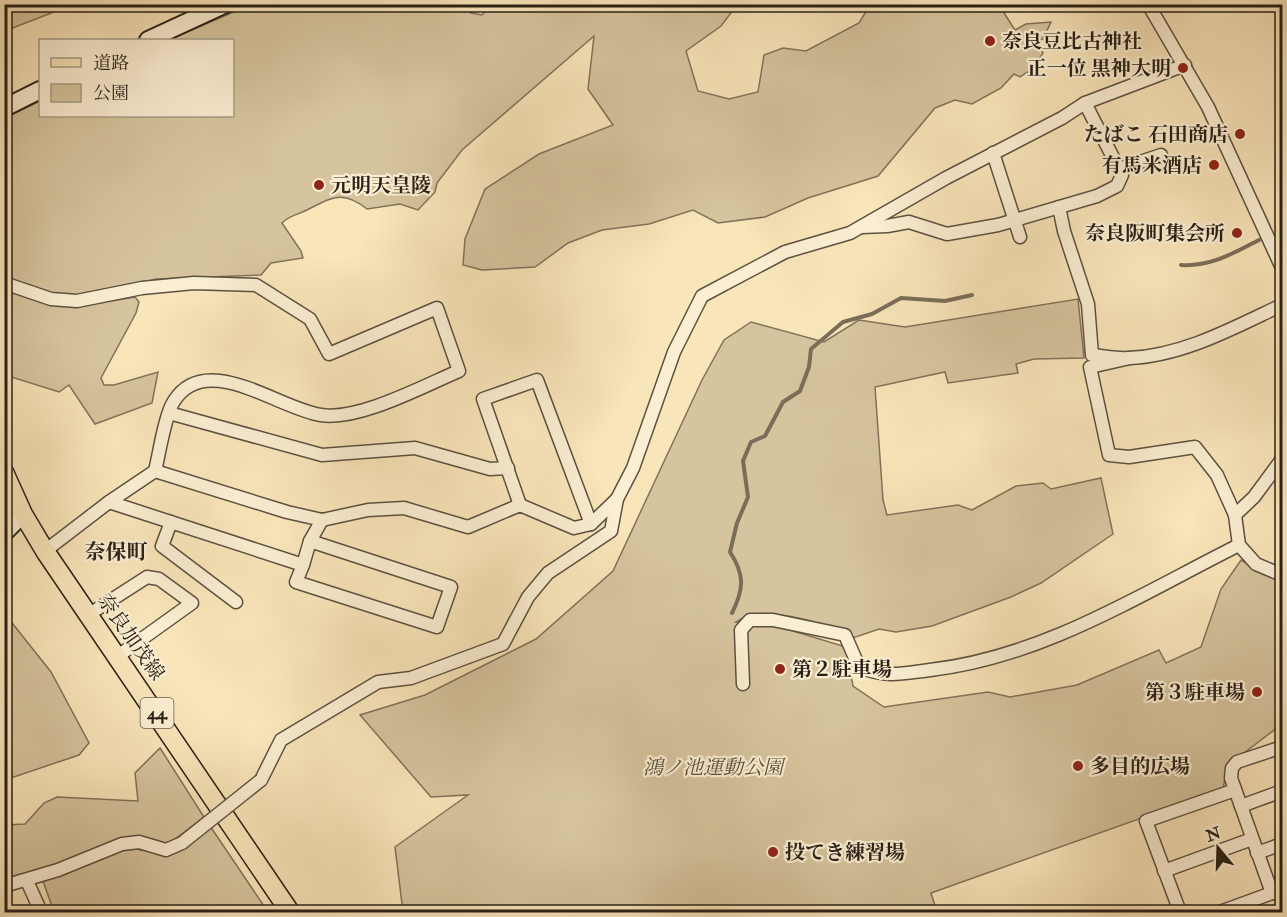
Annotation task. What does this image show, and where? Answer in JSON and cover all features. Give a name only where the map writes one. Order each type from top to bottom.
[{"type":"main road","name":"奈良加茂線","points":[[4,472],[23,514],[45,551],[290,912]]},
{"type":"street","points":[[150,39],[226,4]]},
{"type":"street","points":[[1153,6],[1185,65],[1282,268]]},
{"type":"street","points":[[4,886],[27,881],[122,844],[139,842],[166,850],[182,843],[261,780],[281,740],[378,682],[411,678],[503,644],[528,597],[548,573],[611,531],[617,499],[633,468],[674,352],[702,296],[785,252],[850,233],[993,153],[1062,118],[1085,103],[1185,65]]},
{"type":"street","points":[[4,108],[39,90]]},
{"type":"street","points":[[861,227],[909,222],[947,234],[1015,220],[1097,196],[1117,186],[1122,175],[1085,103]]},
{"type":"street","points":[[993,153],[1020,237]]},
{"type":"street","points":[[1119,169],[1161,155]]},
{"type":"street","points":[[1059,207],[1064,231],[1088,304],[1092,355],[1130,358]]},
{"type":"street","points":[[4,283],[51,299],[77,301],[142,288],[194,283],[256,285],[310,319],[329,354],[437,308],[459,370],[361,411],[321,415],[223,380],[196,382],[174,400],[155,471],[109,502],[45,551]]},
{"type":"street","points":[[1282,305],[1215,337],[1172,350],[1090,367],[1109,455],[1129,457],[1195,447],[1217,475],[1235,515],[1239,545],[1256,564],[1282,575]]},
{"type":"street","points":[[520,505],[483,399],[537,380],[591,524]]},
{"type":"street","points":[[169,413],[322,455],[415,448],[490,469],[508,468]]},
{"type":"street","points":[[1235,515],[1254,497],[1282,459]]},
{"type":"street","points":[[155,471],[286,512],[322,520],[368,510],[404,508],[468,526],[520,505],[574,528],[591,524],[617,499]]},
{"type":"street","points":[[109,502],[303,565]]},
{"type":"street","points":[[4,533],[23,514]]},
{"type":"street","points":[[310,541],[451,587],[437,627],[296,582],[310,541],[322,520]]},
{"type":"street","points":[[171,522],[162,546],[236,602]]},
{"type":"street","points":[[743,684],[741,630],[750,620],[773,620],[845,635],[858,668],[883,676],[968,666],[1059,636],[1239,545]]},
{"type":"street","points":[[88,615],[147,577],[159,579],[192,603],[117,656]]},
{"type":"street","points":[[1220,912],[1277,894],[1257,853],[1231,778],[1232,768],[1237,762],[1282,747]]},
{"type":"street","points":[[1180,912],[1146,821],[1235,790]]},
{"type":"street","points":[[1241,806],[1282,791]]},
{"type":"street","points":[[1164,871],[1252,838]]},
{"type":"street","points":[[1257,853],[1282,844]]},
{"type":"street","points":[[27,881],[41,912]]},
{"type":"green space","points":[[5,4],[72,4],[72,5],[5,31]]},
{"type":"green space","points":[[458,4],[471,13],[482,15],[492,4],[502,8],[505,4],[737,5],[721,26],[686,51],[698,91],[729,99],[758,92],[764,55],[783,48],[806,51],[859,23],[870,5],[999,5],[1015,30],[1026,24],[1051,22],[1043,39],[1037,41],[1043,53],[1034,68],[1020,77],[1014,74],[1001,88],[972,104],[955,100],[935,108],[878,176],[808,198],[765,217],[718,223],[693,210],[649,224],[602,230],[568,243],[535,267],[482,270],[463,265],[465,239],[485,189],[539,154],[613,125],[588,89],[594,36],[462,150],[437,183],[435,192],[418,210],[400,204],[367,209],[343,197],[330,199],[285,220],[282,223],[301,251],[303,258],[271,263],[261,275],[156,279],[92,295],[60,296],[5,279],[5,118],[39,101],[39,117],[234,117],[234,39],[170,39],[250,5]]},
{"type":"green space","points":[[4,289],[37,300],[69,304],[135,297],[139,302],[136,313],[101,378],[104,385],[114,385],[158,372],[152,403],[95,424],[69,385],[59,392],[5,375]]},
{"type":"green space","name":"鴻ノ池運動公園","points":[[1078,299],[1084,358],[1034,359],[1016,364],[1018,373],[948,383],[945,372],[875,387],[883,500],[887,515],[958,505],[972,510],[1016,486],[1043,483],[1051,489],[1101,478],[1113,534],[1041,583],[1011,597],[932,626],[896,632],[879,629],[853,638],[818,623],[787,616],[759,614],[747,616],[736,622],[780,627],[846,647],[853,686],[884,707],[988,692],[1010,697],[1077,685],[1159,650],[1166,663],[1201,647],[1221,589],[1241,560],[1265,575],[1282,578],[1282,724],[1235,760],[1226,773],[1223,789],[931,893],[937,912],[403,912],[395,847],[468,795],[431,797],[360,715],[425,695],[536,639],[613,571],[702,380],[724,340],[751,322],[824,342],[859,320],[905,327]]},
{"type":"green space","points":[[5,614],[51,672],[89,743],[79,755],[5,780]]},
{"type":"green space","points":[[160,748],[204,817],[166,846],[146,839],[5,883],[5,825],[25,824],[44,803],[57,797],[138,801],[135,773]]},
{"type":"green space","points":[[210,826],[268,912],[54,912],[43,881],[119,851],[136,849],[168,855]]},
{"type":"waterway","points":[[1181,265],[1212,261],[1259,240]]},
{"type":"waterway","points":[[732,613],[739,597],[741,582],[738,568],[730,552],[737,523],[748,497],[743,461],[751,442],[765,436],[783,402],[800,391],[809,367],[811,349],[843,322],[872,314],[901,298],[945,301],[972,295]]},
{"type":"place","name":"奈良豆比古神社","points":[[990,41]]},
{"type":"place","name":"正一位 黒神大明","points":[[1183,68]]},
{"type":"place","name":"たばこ 石田商店","points":[[1240,134]]},
{"type":"place","name":"有馬米酒店","points":[[1214,165]]},
{"type":"place","name":"元明天皇陵","points":[[319,185]]},
{"type":"place","name":"奈良阪町集会所","points":[[1237,233]]},
{"type":"place","name":"第２駐車場","points":[[780,669]]},
{"type":"place","name":"第３駐車場","points":[[1257,692]]},
{"type":"place","name":"多目的広場","points":[[1078,766]]},
{"type":"place","name":"投てき練習場","points":[[773,852]]},
{"type":"district","name":"奈保町","points":[[116,552]]}]
